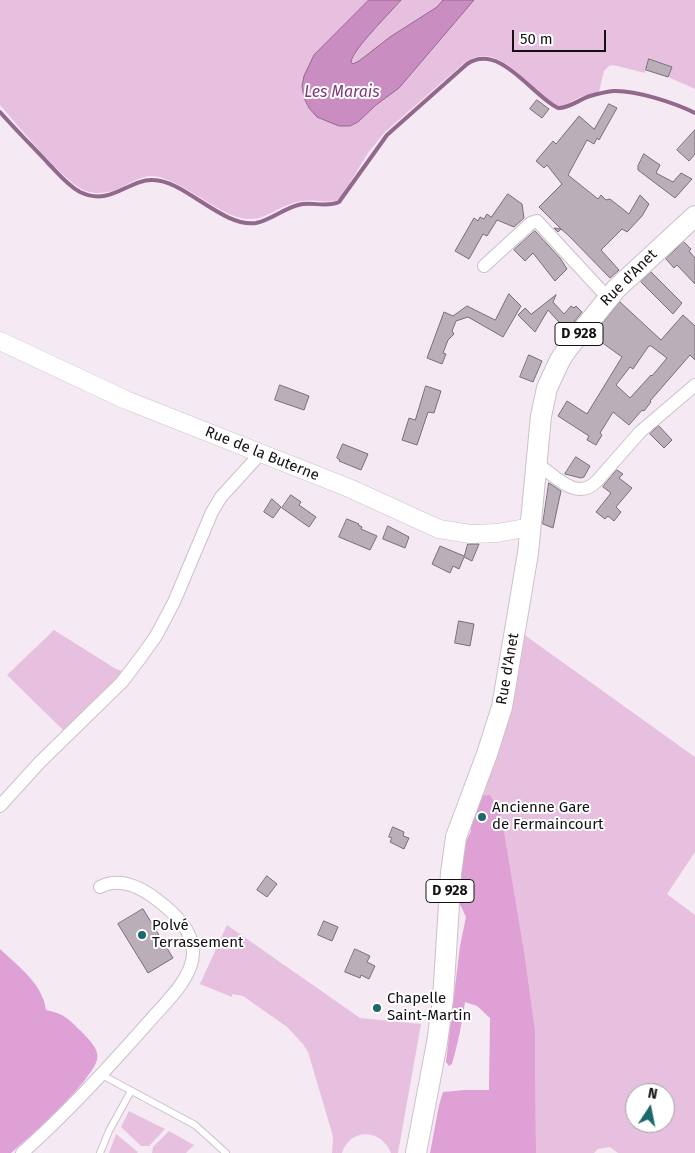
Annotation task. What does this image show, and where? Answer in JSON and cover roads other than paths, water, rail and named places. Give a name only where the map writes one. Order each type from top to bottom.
[{"type":"main road","name":"Rue d'Anet","points":[[416,1153],[437,1042],[443,999],[453,855],[460,825],[502,707],[533,489],[542,406],[550,379],[568,348],[621,282],[695,216]]},
{"type":"street","points":[[484,266],[531,223],[537,221],[608,298]]},
{"type":"street","name":"Rue de la Buterne","points":[[0,341],[126,400],[349,488],[439,529],[470,534],[497,533],[527,528]]},
{"type":"street","points":[[536,463],[571,488],[581,490],[589,488],[640,432],[695,385]]},
{"type":"street","points":[[0,806],[40,762],[122,682],[146,650],[156,636],[174,602],[212,512],[231,484],[261,453]]},
{"type":"street","points":[[22,1153],[50,1128],[102,1075],[171,997],[190,967],[193,954],[191,939],[184,925],[168,908],[149,894],[126,884],[107,883],[100,887]]},
{"type":"lane","points":[[102,1075],[195,1125],[226,1153]]},
{"type":"lane","points":[[100,1153],[109,1131],[131,1091]]},
{"type":"water","name":"Les Marais","points":[[369,0],[401,0],[358,49],[351,62],[353,64],[390,37],[437,7],[443,0],[474,0],[399,88],[376,105],[358,122],[350,126],[339,126],[317,117],[309,108],[304,98],[302,86],[304,76],[314,55]]},
{"type":"waterway","points":[[0,112],[62,178],[80,192],[91,196],[110,195],[144,181],[165,182],[178,187],[217,212],[243,223],[256,223],[298,205],[334,204],[339,202],[387,135],[467,64],[479,59],[491,60],[503,65],[558,108],[566,107],[586,97],[622,91],[655,98],[695,113]]},
{"type":"place","name":"Ancienne Gare de Fermaincourt","points":[[482,817]]},
{"type":"place","name":"Polvé Terrassement","points":[[142,935]]},
{"type":"place","name":"Chapelle Saint-Martin","points":[[377,1008]]}]
